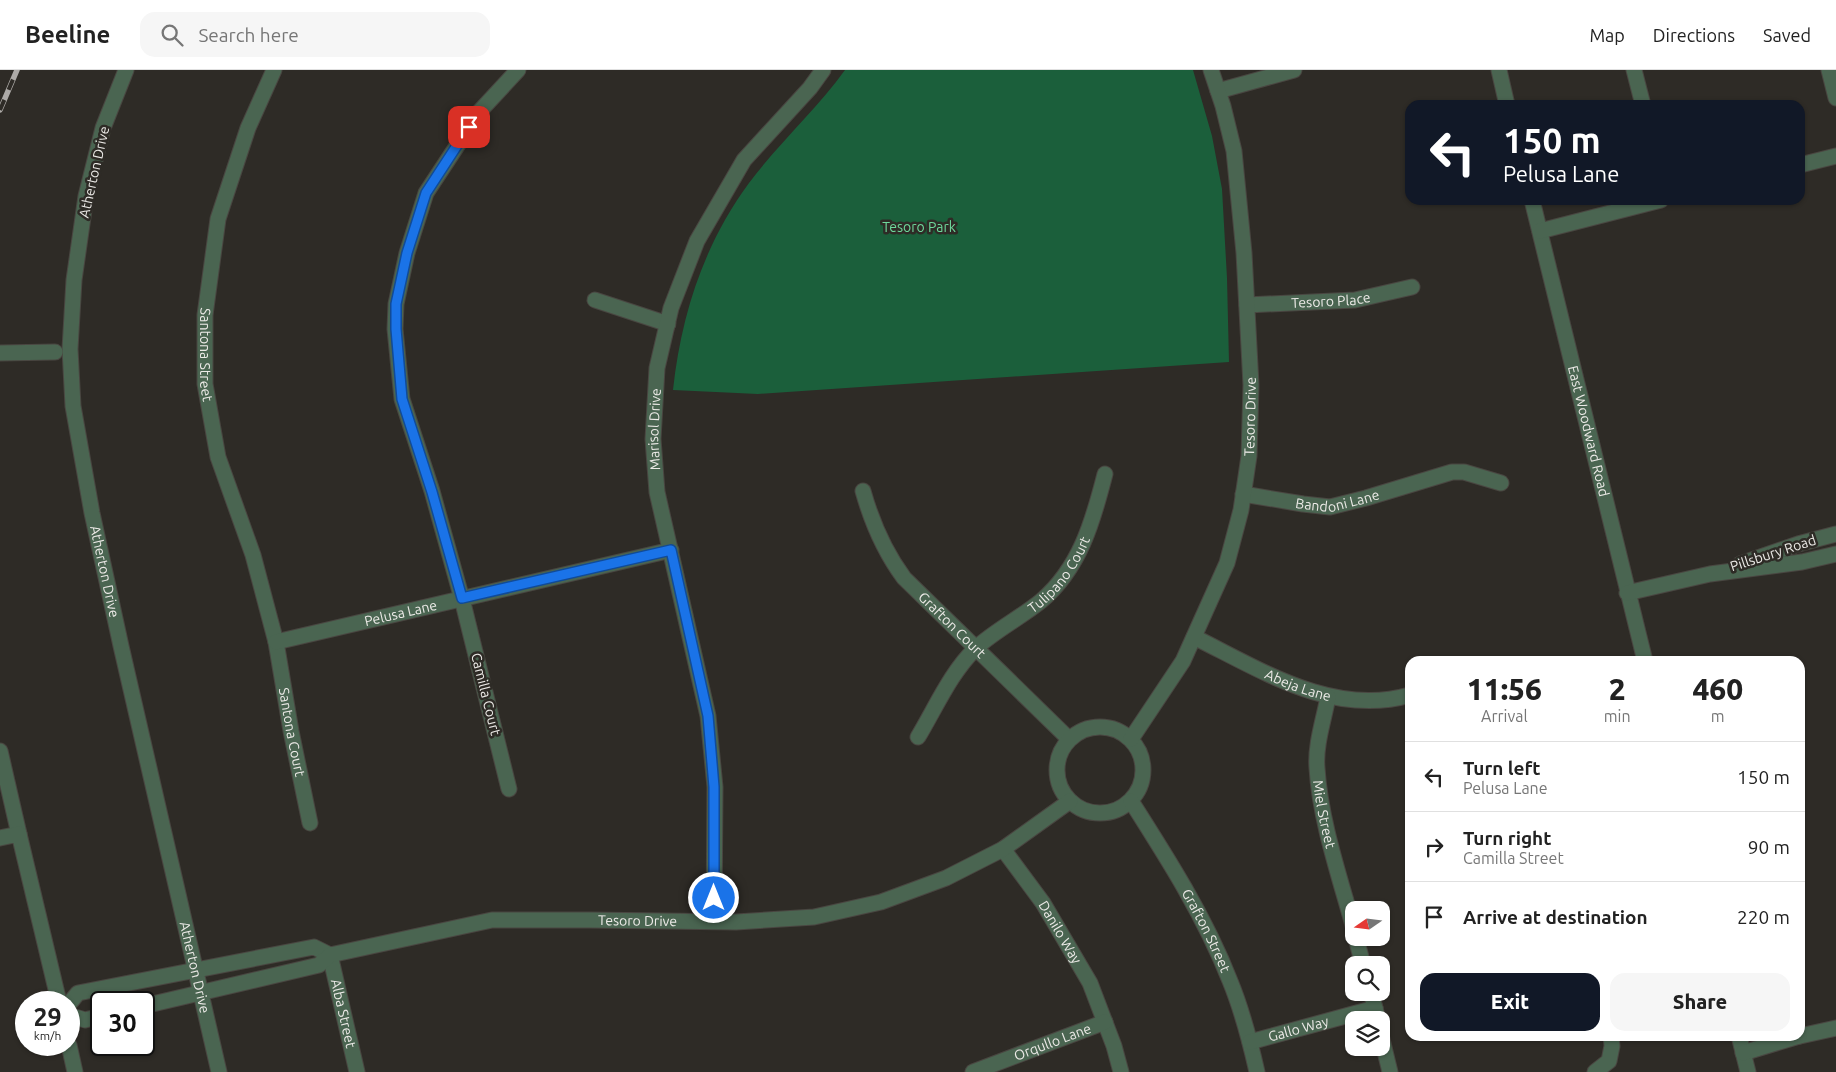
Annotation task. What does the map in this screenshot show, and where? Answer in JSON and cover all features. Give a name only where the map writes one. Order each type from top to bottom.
[{"type":"street","name":"Atherton Drive","points":[[126,70],[104,128],[86,196],[74,280],[70,349],[73,406],[92,513],[120,646],[219,1072]]},
{"type":"street","name":"Santona Street","points":[[274,70],[248,128],[218,220],[205,314],[205,384],[218,457],[253,555],[276,642]]},
{"type":"street","name":"Marisol Drive","points":[[714,921],[714,787],[708,716],[658,492],[653,440],[657,368],[671,308],[697,241],[744,160],[810,88],[823,70]]},
{"type":"street","name":"Tesoro Drive","points":[[1131,739],[1183,661],[1227,563],[1243,494],[1249,456],[1248,304],[1234,151],[1211,70]]},
{"type":"street","points":[[1218,92],[1294,70]]},
{"type":"street","points":[[1498,70],[1507,100]]},
{"type":"street","points":[[1634,70],[1642,100]]},
{"type":"street","points":[[1829,70],[1836,98]]},
{"type":"street","name":"Camilla Court","points":[[509,73],[480,111],[426,193],[407,253],[396,304],[396,329],[402,399],[432,492],[462,598],[509,789]]},
{"type":"street","points":[[1805,164],[1836,156]]},
{"type":"street","name":"East Woodward Road","points":[[1533,205],[1644,656]]},
{"type":"street","points":[[1540,231],[1641,205]]},
{"type":"street","name":"Tesoro Place","points":[[1248,304],[1355,300],[1412,287]]},
{"type":"street","points":[[595,300],[668,324]]},
{"type":"street","points":[[0,353],[55,352]]},
{"type":"street","name":"Bandoni Lane","points":[[1243,494],[1330,507],[1366,498],[1445,473],[1464,472],[1501,483]]},
{"type":"street","name":"Tulipano Court","points":[[918,737],[959,667],[976,648],[1041,600],[1068,571],[1082,546],[1092,522],[1105,474]]},
{"type":"street","name":"Grafton Court","points":[[863,491],[877,533],[892,562],[904,578],[1069,739]]},
{"type":"street","name":"Pillsbury Road","points":[[1710,574],[1798,544],[1836,534]]},
{"type":"street","name":"Pelusa Lane","points":[[276,642],[671,550]]},
{"type":"street","name":"Pillsbury Road","points":[[1627,592],[1710,574],[1802,562],[1836,554]]},
{"type":"street","name":"Abeja Lane","points":[[1194,637],[1285,683],[1328,697],[1372,702],[1405,696]]},
{"type":"street","name":"Santona Court","points":[[276,642],[291,731],[310,823]]},
{"type":"street","name":"Miel Street","points":[[1328,697],[1319,744],[1317,767],[1320,793],[1330,839],[1347,901]]},
{"type":"street","points":[[1100,726],[1117,730],[1131,739],[1139,751],[1144,770],[1140,788],[1131,801],[1117,810],[1100,814],[1083,810],[1070,801],[1061,788],[1057,770],[1060,755],[1069,739],[1085,729],[1100,726]]},
{"type":"street","points":[[0,751],[56,991]]},
{"type":"street","name":"Tesoro Drive","points":[[155,1003],[319,965],[330,955],[492,920],[736,922],[814,917],[881,902],[946,878],[1003,849],[1070,801]]},
{"type":"street","name":"Grafton Street","points":[[1131,801],[1168,859],[1207,929],[1230,981],[1250,1042],[1257,1072]]},
{"type":"street","points":[[0,838],[19,834]]},
{"type":"street","name":"Danilo Way","points":[[1003,849],[1042,903],[1090,983],[1114,1046],[1120,1072]]},
{"type":"street","name":"Tesoro Drive","points":[[80,993],[314,947],[330,955]]},
{"type":"street","name":"Alba Street","points":[[330,955],[357,1072]]},
{"type":"street","name":"Gallo Way","points":[[1250,1042],[1345,1021]]},
{"type":"street","name":"Orqullo Lane","points":[[973,1072],[1105,1022]]},
{"type":"street","points":[[1805,1035],[1836,1028]]},
{"type":"street","points":[[1595,1072],[1609,1061],[1612,1041]]},
{"type":"street","points":[[1739,1041],[1748,1072]]},
{"type":"street","points":[[1743,1053],[1783,1041]]},
{"type":"street","points":[[71,1056],[75,1072]]},
{"type":"street","points":[[1386,1056],[1390,1072]]},
{"type":"green space","name":"Tesoro Park","points":[[845,70],[1193,70],[1212,136],[1222,189],[1229,362],[758,394],[673,390],[682,335],[689,308],[697,281],[719,231],[749,183]]},
{"type":"railway","points":[[0,110],[17,70]]},
{"type":"route","points":[[469,127],[426,193],[407,253],[396,304],[396,329],[402,399],[432,492],[462,598],[671,550],[708,716],[714,787],[714,898]]}]
